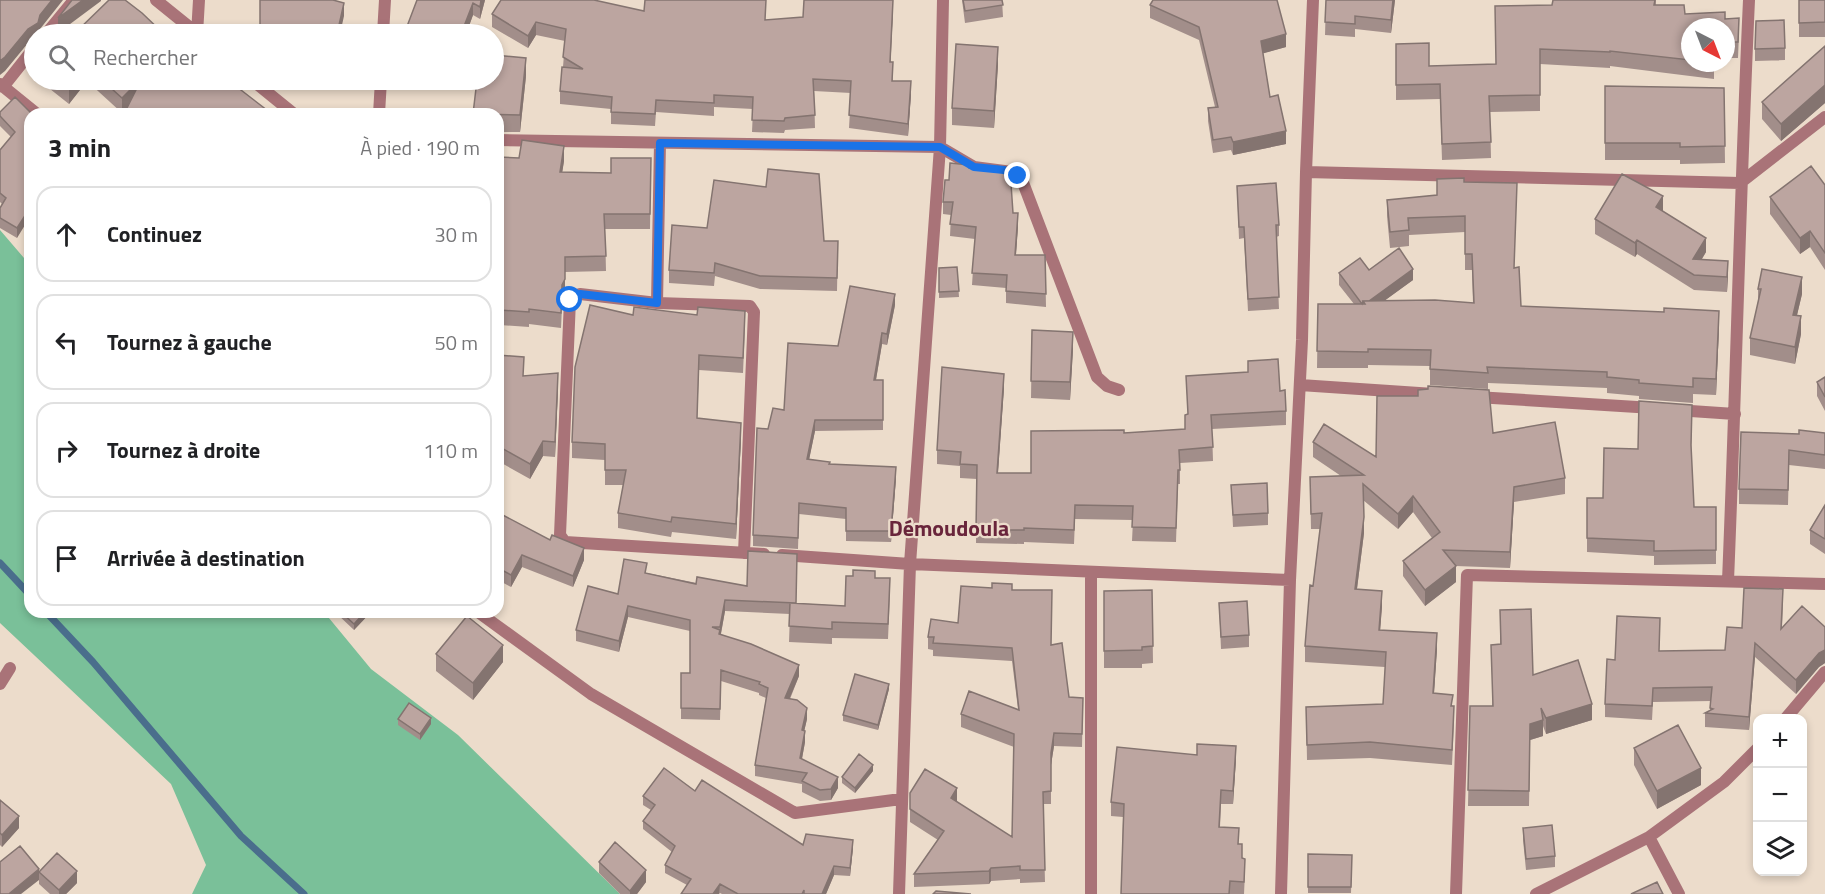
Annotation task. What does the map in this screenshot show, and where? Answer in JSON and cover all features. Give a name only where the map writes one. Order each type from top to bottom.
[{"type":"street","points":[[54,24],[74,0]]},
{"type":"street","points":[[156,0],[186,24]]},
{"type":"street","points":[[198,24],[199,0]]},
{"type":"street","points":[[384,24],[385,0]]},
{"type":"street","points":[[899,894],[910,564],[940,147],[943,0]]},
{"type":"street","points":[[1281,894],[1290,580],[1300,385],[1313,0]]},
{"type":"street","points":[[1728,581],[1735,414],[1740,183],[1749,0]]},
{"type":"street","points":[[24,60],[2,85],[30,108]]},
{"type":"street","points":[[264,90],[287,108]]},
{"type":"street","points":[[379,108],[380,90]]},
{"type":"street","points":[[1306,172],[1740,183],[1825,117]]},
{"type":"street","points":[[504,140],[940,147],[974,167],[1012,172],[1022,180],[1097,377],[1107,386],[1119,390]]},
{"type":"street","points":[[657,303],[660,143]]},
{"type":"street","points":[[744,553],[754,312],[750,306],[657,303],[580,294],[570,300],[560,535],[561,540],[565,543],[910,564],[1290,580]]},
{"type":"street","points":[[1300,385],[1441,394]]},
{"type":"street","points":[[1465,396],[1735,414]]},
{"type":"street","points":[[1091,572],[1091,894]]},
{"type":"street","points":[[1456,894],[1467,575],[1825,584]]},
{"type":"street","points":[[486,618],[591,694],[795,813],[901,799]]},
{"type":"street","points":[[0,684],[10,668]]},
{"type":"street","points":[[1789,714],[1825,672]]},
{"type":"street","points":[[1536,894],[1649,837],[1724,782],[1753,753]]},
{"type":"street","points":[[1649,837],[1679,894]]},
{"type":"green space","points":[[0,230],[24,258],[24,618],[329,618],[371,669],[458,735],[620,894],[192,894],[206,865],[171,784],[0,623]]},
{"type":"building","points":[[0,0],[52,0],[40,15],[38,23],[24,24],[24,34],[0,61]]},
{"type":"building","points":[[72,0],[83,0],[58,18]]},
{"type":"building","points":[[109,0],[125,0],[154,24],[84,24]]},
{"type":"building","points":[[260,0],[333,0],[344,3],[339,24],[260,24]]},
{"type":"building","points":[[417,0],[481,0],[480,7],[473,3],[465,24],[408,24]]},
{"type":"building","points":[[501,0],[594,0],[644,11],[645,0],[766,0],[765,20],[803,17],[804,0],[893,0],[890,62],[893,62],[892,81],[911,81],[908,124],[849,115],[851,81],[813,79],[815,115],[785,118],[784,121],[752,120],[753,97],[714,95],[714,103],[656,100],[655,114],[611,112],[612,97],[560,91],[562,67],[583,69],[563,57],[566,29],[536,22],[528,36],[492,14]]},
{"type":"building","points":[[963,0],[1002,0],[1003,5],[965,11]]},
{"type":"building","points":[[1153,0],[1277,0],[1286,34],[1261,41],[1270,97],[1278,95],[1286,131],[1233,142],[1231,137],[1213,140],[1208,108],[1218,107],[1199,27],[1150,5]]},
{"type":"building","points":[[1326,0],[1393,0],[1391,20],[1355,16],[1355,24],[1325,22]]},
{"type":"building","points":[[1553,0],[1655,0],[1654,5],[1684,5],[1685,14],[1725,12],[1725,18],[1681,18],[1681,59],[1610,51],[1540,49],[1540,95],[1489,96],[1491,142],[1442,144],[1440,84],[1396,85],[1396,44],[1429,43],[1429,66],[1496,64],[1495,6],[1552,5]]},
{"type":"building","points":[[1799,0],[1825,0],[1825,22],[1799,23]]},
{"type":"building","points":[[1735,18],[1739,18],[1738,42],[1735,42]]},
{"type":"building","points":[[1784,20],[1785,48],[1755,49],[1756,21]]},
{"type":"building","points":[[956,44],[998,47],[994,111],[952,108]]},
{"type":"building","points":[[1825,46],[1825,85],[1781,124],[1762,102]]},
{"type":"building","points":[[504,56],[526,58],[520,115],[504,115],[504,108],[474,108],[476,90],[504,90]]},
{"type":"building","points":[[1605,86],[1724,88],[1725,146],[1680,147],[1680,143],[1605,143]]},
{"type":"building","points":[[113,90],[130,90],[122,98]]},
{"type":"building","points":[[136,90],[241,90],[264,108],[127,108]]},
{"type":"building","points":[[15,97],[26,108],[24,108],[24,217],[17,228],[0,218],[0,208],[6,198],[0,193],[0,150],[15,132],[0,116],[0,112]]},
{"type":"building","points":[[522,140],[564,146],[560,172],[611,173],[611,158],[651,158],[650,214],[604,214],[606,256],[565,257],[561,313],[529,309],[529,312],[504,310],[504,157],[519,158]]},
{"type":"building","points":[[950,163],[969,165],[969,168],[998,166],[1010,169],[1013,213],[1018,213],[1015,255],[1045,255],[1046,294],[1006,291],[1007,275],[972,273],[976,227],[950,224],[953,202],[943,202],[945,180],[949,180]]},
{"type":"building","points":[[1811,166],[1825,185],[1825,253],[1810,231],[1800,238],[1770,197]]},
{"type":"building","points":[[768,169],[819,174],[824,241],[838,241],[837,278],[760,276],[715,263],[714,273],[669,270],[672,225],[707,228],[714,180],[766,187]]},
{"type":"building","points":[[1622,174],[1663,196],[1656,207],[1706,238],[1693,259],[1728,261],[1727,277],[1694,275],[1637,240],[1635,243],[1595,219]]},
{"type":"building","points":[[1464,178],[1464,182],[1517,183],[1514,268],[1519,267],[1521,306],[1664,312],[1664,308],[1719,311],[1716,379],[1693,378],[1693,387],[1639,383],[1639,380],[1607,377],[1607,372],[1487,367],[1488,373],[1430,369],[1431,350],[1317,351],[1318,304],[1435,300],[1474,303],[1472,254],[1465,254],[1465,216],[1408,218],[1409,230],[1390,232],[1387,200],[1437,195],[1437,179]]},
{"type":"building","points":[[1276,183],[1279,225],[1276,225],[1279,297],[1248,299],[1244,227],[1239,227],[1237,186]]},
{"type":"building","points":[[1399,248],[1413,269],[1369,301],[1363,301],[1362,304],[1339,273],[1360,258],[1369,270]]},
{"type":"building","points":[[957,267],[959,291],[939,292],[939,268]]},
{"type":"building","points":[[1762,269],[1802,277],[1793,315],[1801,316],[1795,347],[1750,338],[1761,289],[1758,289]]},
{"type":"building","points":[[850,286],[895,294],[887,334],[882,333],[874,380],[883,380],[883,420],[815,420],[807,459],[830,462],[829,464],[896,467],[891,531],[846,531],[846,508],[799,503],[798,538],[753,535],[757,428],[768,429],[773,408],[784,410],[788,343],[838,346]]},
{"type":"building","points":[[590,305],[633,315],[634,307],[697,315],[698,307],[745,311],[743,358],[699,355],[697,418],[741,423],[736,524],[672,517],[671,522],[618,513],[626,470],[605,470],[605,444],[572,442],[575,367]]},
{"type":"building","points":[[1032,330],[1073,332],[1070,382],[1031,381]]},
{"type":"building","points":[[504,355],[524,357],[523,376],[558,373],[555,442],[543,441],[530,464],[504,449]]},
{"type":"building","points":[[1278,359],[1280,391],[1285,390],[1286,411],[1211,415],[1213,447],[1179,450],[1176,528],[1132,527],[1133,506],[1075,505],[1074,530],[1024,528],[1024,530],[976,530],[977,465],[960,464],[961,452],[937,450],[942,367],[1004,374],[997,473],[1031,473],[1031,431],[1124,430],[1124,433],[1185,429],[1185,415],[1188,414],[1186,376],[1248,372],[1248,361]]},
{"type":"building","points":[[1825,377],[1825,397],[1817,382]]},
{"type":"building","points":[[1428,386],[1489,390],[1493,433],[1555,422],[1565,478],[1514,487],[1510,552],[1443,550],[1456,566],[1425,590],[1403,561],[1440,532],[1413,496],[1398,514],[1363,484],[1364,517],[1355,589],[1382,591],[1379,630],[1437,633],[1433,693],[1453,695],[1452,750],[1370,742],[1307,745],[1306,707],[1383,704],[1386,652],[1305,646],[1310,585],[1313,586],[1322,513],[1311,514],[1310,477],[1364,475],[1313,442],[1324,424],[1376,457],[1377,396],[1418,396],[1418,390],[1428,389]]},
{"type":"building","points":[[1639,401],[1692,405],[1694,507],[1716,507],[1716,550],[1654,551],[1654,541],[1587,538],[1587,498],[1603,498],[1604,448],[1638,449]]},
{"type":"building","points":[[1799,430],[1825,433],[1825,455],[1789,450],[1788,490],[1739,489],[1741,432],[1799,434]]},
{"type":"building","points":[[1267,483],[1268,513],[1233,515],[1231,485]]},
{"type":"building","points":[[1825,505],[1825,539],[1810,530]]},
{"type":"building","points":[[504,516],[550,540],[552,535],[584,548],[573,576],[522,555],[511,575],[504,571]]},
{"type":"building","points":[[748,551],[797,554],[796,603],[725,600],[720,627],[712,627],[720,630],[719,634],[751,644],[799,665],[785,698],[797,700],[807,708],[802,730],[805,731],[800,758],[838,777],[831,789],[820,790],[802,781],[807,773],[755,765],[768,688],[759,684],[760,682],[721,670],[720,709],[681,708],[681,673],[690,673],[690,620],[628,606],[619,641],[576,630],[588,586],[618,594],[624,559],[647,563],[645,573],[696,584],[697,577],[747,586]]},
{"type":"building","points":[[853,570],[875,571],[875,578],[890,578],[888,624],[832,622],[832,629],[789,626],[790,603],[845,606],[846,576],[853,576]]},
{"type":"building","points":[[992,583],[1012,584],[1012,590],[1052,590],[1051,645],[1062,643],[1069,697],[1083,698],[1082,734],[1054,733],[1051,753],[1051,791],[1043,792],[1045,870],[1020,870],[1020,866],[991,868],[989,871],[914,874],[944,831],[910,809],[910,793],[925,769],[957,788],[951,798],[1012,837],[1014,734],[961,714],[969,691],[1019,710],[1012,648],[933,643],[934,637],[928,637],[931,619],[958,623],[961,586],[992,588]]},
{"type":"building","points":[[1744,588],[1783,589],[1781,629],[1802,606],[1825,627],[1825,650],[1819,653],[1796,680],[1755,643],[1749,717],[1705,713],[1713,709],[1710,708],[1712,687],[1653,688],[1652,706],[1605,704],[1607,659],[1615,660],[1617,616],[1660,618],[1659,651],[1725,650],[1727,627],[1742,628]]},
{"type":"building","points":[[1152,590],[1153,646],[1142,647],[1142,650],[1104,651],[1104,591]]},
{"type":"building","points":[[1247,601],[1249,635],[1221,637],[1219,603]]},
{"type":"building","points":[[1531,609],[1533,675],[1578,660],[1592,704],[1546,718],[1541,708],[1543,720],[1530,724],[1529,791],[1468,790],[1470,706],[1493,706],[1491,645],[1501,644],[1500,610]]},
{"type":"building","points":[[348,618],[360,618],[354,624]]},
{"type":"building","points":[[465,618],[469,618],[503,645],[473,683],[436,654]]},
{"type":"building","points":[[855,674],[889,684],[878,725],[843,715]]},
{"type":"building","points":[[409,703],[431,718],[420,734],[398,719]]},
{"type":"building","points":[[1678,725],[1701,768],[1657,791],[1634,748]]},
{"type":"building","points":[[1197,744],[1236,746],[1233,791],[1221,790],[1219,827],[1239,828],[1238,844],[1242,844],[1242,858],[1245,859],[1244,882],[1230,881],[1229,894],[1121,894],[1124,804],[1111,802],[1117,747],[1197,755]]},
{"type":"building","points":[[859,754],[873,765],[855,788],[842,777]]},
{"type":"building","points":[[664,768],[695,791],[702,780],[803,845],[806,834],[853,840],[850,868],[834,866],[822,894],[804,894],[804,890],[802,894],[738,894],[720,884],[713,894],[681,894],[691,879],[665,865],[675,846],[643,821],[655,805],[643,796]]},
{"type":"building","points":[[0,800],[19,816],[2,835],[0,833]]},
{"type":"building","points":[[1552,825],[1555,856],[1526,859],[1523,828]]},
{"type":"building","points":[[615,842],[646,870],[630,891],[599,862]]},
{"type":"building","points":[[20,846],[39,869],[11,894],[0,894],[0,862]]},
{"type":"building","points":[[57,853],[77,871],[59,890],[39,872]]},
{"type":"building","points":[[1308,854],[1352,855],[1351,887],[1308,887]]},
{"type":"building","points":[[1657,882],[1663,894],[1631,894]]},
{"type":"building","points":[[936,891],[971,894],[933,894]]},
{"type":"waterway","points":[[0,563],[24,589]]},
{"type":"waterway","points":[[52,618],[93,662],[241,836],[304,894]]},
{"type":"district","name":"Démoudoula","points":[[949,528]]},
{"type":"route","points":[[570,300],[580,294],[657,303],[660,143],[940,147],[974,167],[1004,170],[1018,176]]}]
